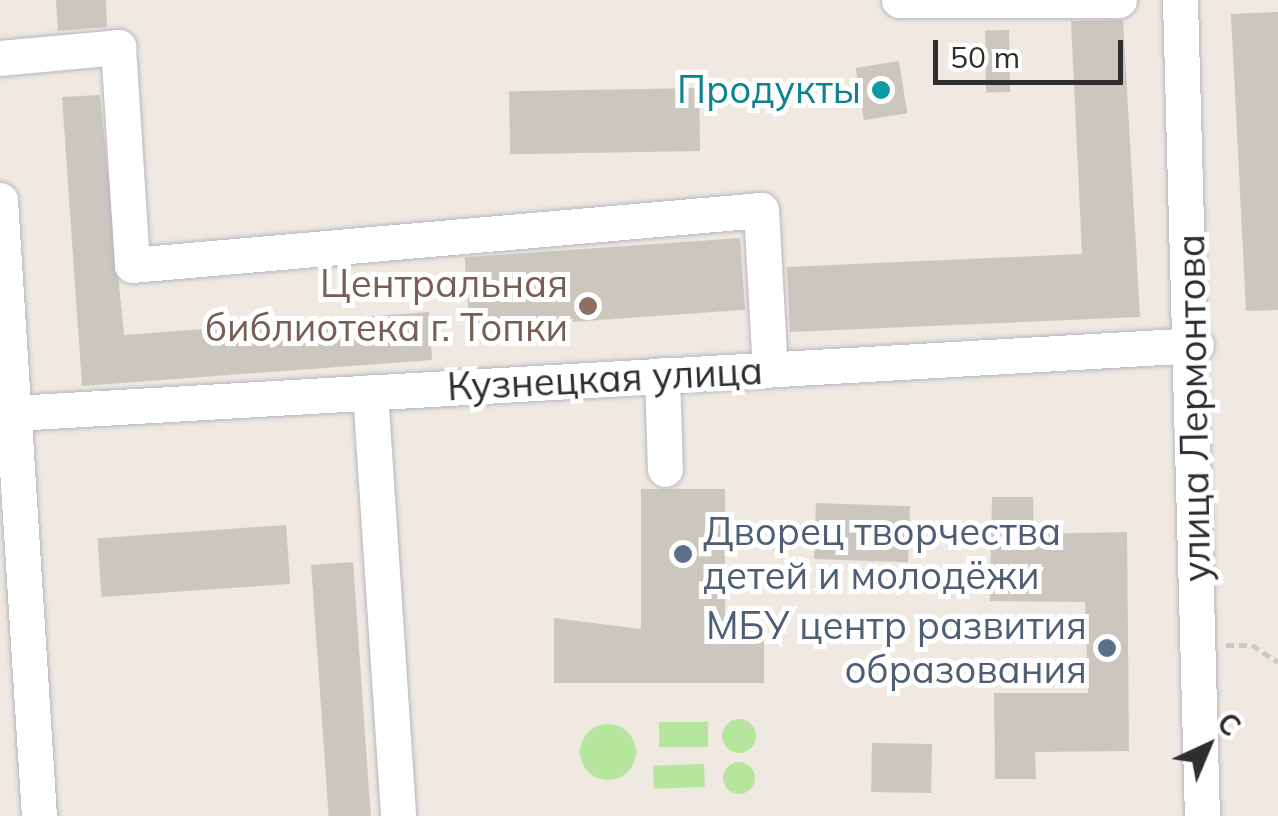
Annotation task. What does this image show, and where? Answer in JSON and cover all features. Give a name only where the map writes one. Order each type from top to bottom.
[{"type":"street","points":[[899,0],[1119,0]]},
{"type":"street","name":"улица Лермонтова","points":[[1180,0],[1196,344],[1202,816]]},
{"type":"street","points":[[0,58],[118,47],[132,265],[760,210],[770,369]]},
{"type":"street","points":[[0,200],[39,816]]},
{"type":"street","name":"Кузнецкая улица","points":[[14,413],[1196,344]]},
{"type":"street","points":[[662,376],[665,468]]},
{"type":"street","points":[[370,392],[398,816]]},
{"type":"path","points":[[1200,644],[1252,645],[1278,662]]},
{"type":"green space","points":[[739,719],[751,724],[756,736],[751,748],[739,753],[727,748],[722,736],[727,724]]},
{"type":"green space","points":[[659,722],[708,722],[708,747],[659,747]]},
{"type":"green space","points":[[608,724],[628,732],[636,752],[628,772],[608,780],[588,772],[580,752],[588,732]]},
{"type":"green space","points":[[739,762],[751,766],[755,778],[751,790],[739,794],[727,790],[723,778],[727,766]]},
{"type":"green space","points":[[704,764],[705,787],[654,789],[653,766]]},
{"type":"building","points":[[56,0],[106,0],[107,27],[58,31]]},
{"type":"building","points":[[1278,12],[1278,310],[1246,311],[1231,14]]},
{"type":"building","points":[[1123,20],[1140,317],[790,332],[787,267],[1082,254],[1071,21]]},
{"type":"building","points":[[985,30],[1009,30],[1010,92],[986,92]]},
{"type":"building","name":"Продукты","points":[[899,61],[907,113],[864,120],[856,68]]},
{"type":"building","points":[[699,88],[700,151],[510,154],[509,91]]},
{"type":"building","points":[[100,95],[124,335],[429,312],[432,360],[82,386],[62,97]]},
{"type":"building","points":[[740,238],[745,310],[470,329],[465,257]]},
{"type":"building","name":"Дворец творчества детей и молодёжи","points":[[641,489],[725,489],[725,628],[764,628],[764,683],[554,683],[554,618],[641,629]]},
{"type":"building","name":"МБУ центр развития образования","points":[[992,497],[1033,497],[1034,534],[1127,532],[1129,751],[1035,752],[1036,779],[995,779],[994,693],[1088,693],[1085,602],[990,601]]},
{"type":"building","points":[[816,503],[910,506],[908,562],[814,559]]},
{"type":"building","points":[[286,525],[290,584],[102,597],[97,538]]},
{"type":"building","points":[[353,562],[371,816],[329,816],[311,565]]},
{"type":"building","points":[[872,743],[932,744],[931,793],[871,792]]},
{"type":"place","name":"Продукты","points":[[881,90]]},
{"type":"place","name":"Центральная библиотека г. Топки","points":[[588,306]]},
{"type":"place","name":"Дворец творчества детей и молодёжи","points":[[683,554]]},
{"type":"place","name":"МБУ центр развития образования","points":[[1107,648]]}]
